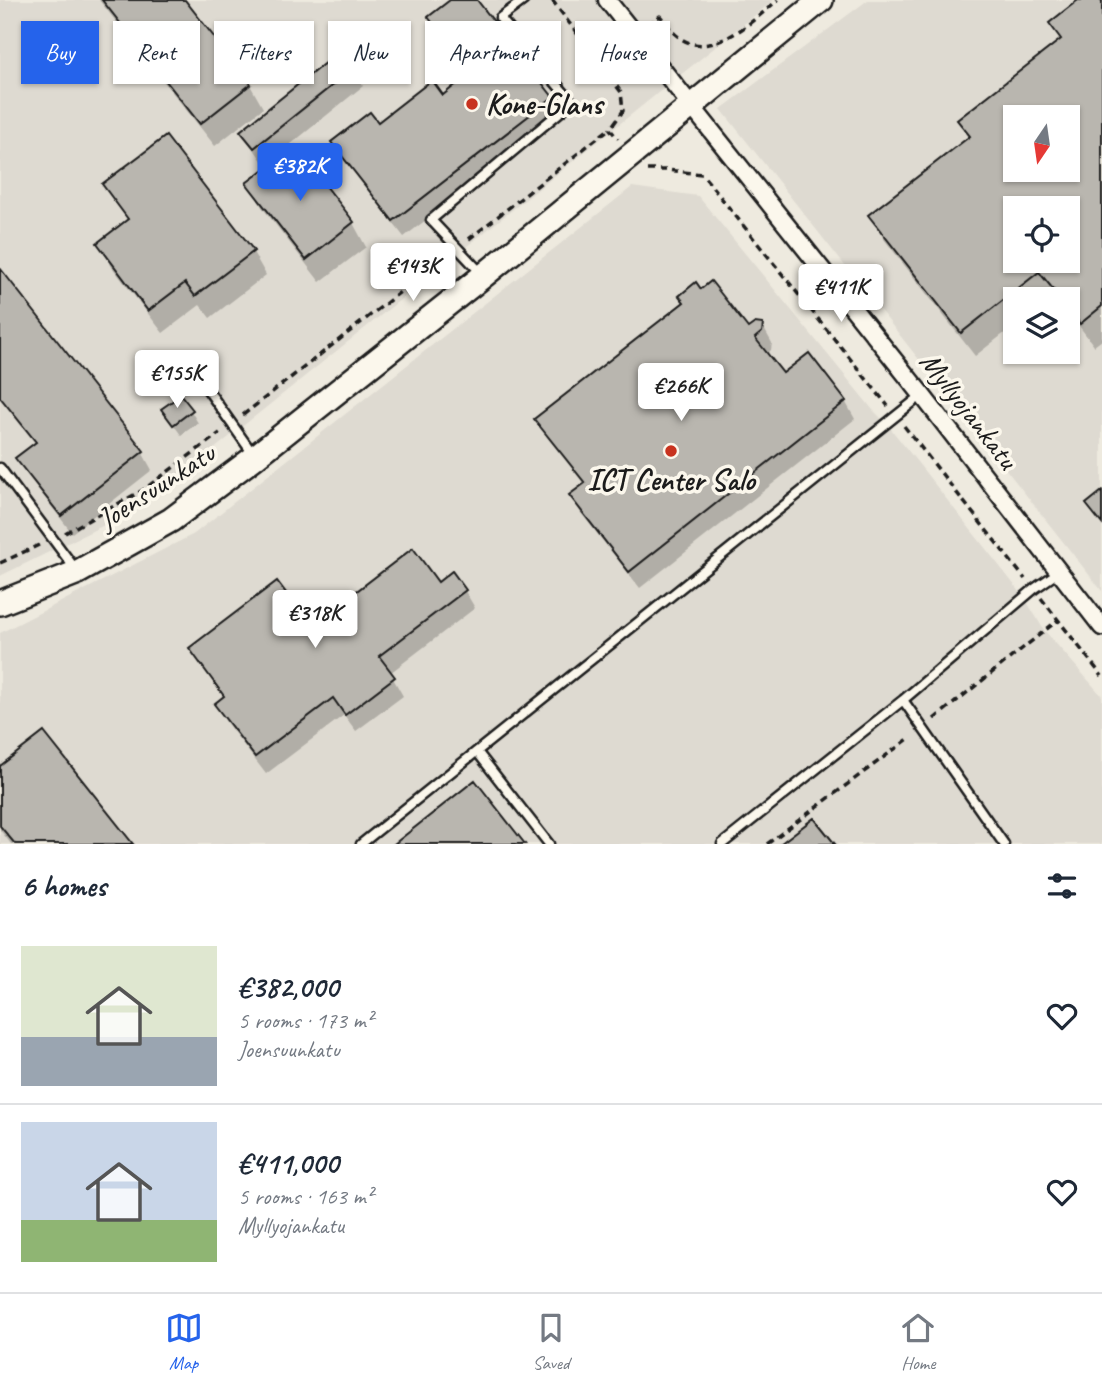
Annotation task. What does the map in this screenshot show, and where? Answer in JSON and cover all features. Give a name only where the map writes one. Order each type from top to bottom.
[{"type":"street","name":"Myllyojankatu","points":[[607,0],[624,21]]},
{"type":"street","name":"Joensuunkatu","points":[[0,603],[78,572],[171,520],[255,457],[483,276],[821,0]]},
{"type":"street","name":"Myllyojankatu","points":[[670,80],[922,395],[1102,626]]},
{"type":"lane","points":[[483,276],[431,220],[572,102],[500,18],[524,0]]},
{"type":"lane","points":[[205,386],[255,457]]},
{"type":"lane","points":[[361,844],[922,395]]},
{"type":"lane","points":[[0,468],[78,572]]},
{"type":"lane","points":[[722,844],[903,699],[1034,589],[1060,571]]},
{"type":"lane","points":[[903,699],[1004,844]]},
{"type":"lane","points":[[478,752],[549,844]]},
{"type":"path","points":[[552,0],[575,30]]},
{"type":"path","points":[[670,28],[676,35],[690,42],[708,45],[731,38],[778,0]]},
{"type":"path","points":[[0,564],[143,490],[231,425],[610,129],[623,111],[621,92],[615,84]]},
{"type":"path","points":[[610,129],[645,170],[702,174],[1102,676]]},
{"type":"shaded area","points":[[0,0],[774,0],[670,83],[670,21],[575,21],[575,84],[669,84],[143,506],[0,576]]},
{"type":"shaded area","points":[[868,0],[1102,0],[1102,591],[721,109]]},
{"type":"shaded area","points":[[632,187],[698,196],[887,424],[1024,597],[1044,630],[1102,696],[1102,844],[0,844],[0,633],[194,534]]},
{"type":"building","points":[[102,0],[185,0],[214,37],[214,84],[251,84],[200,124],[168,84],[200,84],[200,21],[119,21]]},
{"type":"building","name":"Kone-Glans","points":[[450,0],[477,0],[493,21],[431,21],[428,17]]},
{"type":"building","points":[[1078,0],[1102,0],[1102,306],[1080,324],[1080,287],[1051,287],[1040,273],[1080,273],[1080,196],[1003,196],[1003,273],[1038,273],[1020,287],[1003,287],[1003,300],[961,333],[868,215],[970,136],[957,120],[1061,39],[1049,23]]},
{"type":"building","points":[[328,60],[328,84],[334,84],[254,148],[240,131],[299,84],[314,84],[314,72]]},
{"type":"building","name":"Kone-Glans","points":[[427,84],[435,84],[443,95],[456,84],[543,84],[553,97],[393,221],[331,142],[370,112],[378,122]]},
{"type":"building","points":[[166,136],[254,251],[195,296],[185,283],[148,311],[97,243],[128,219],[102,184]]},
{"type":"building","points":[[295,146],[354,222],[306,260],[246,183]]},
{"type":"building","points":[[0,268],[144,451],[61,516],[15,458],[36,442],[0,397]]},
{"type":"building","name":"ICT Center Salo","points":[[711,281],[748,328],[755,323],[763,324],[762,332],[755,338],[783,373],[809,353],[846,401],[629,572],[569,495],[585,483],[534,419],[684,302],[679,296],[696,282],[701,289]]},
{"type":"building","points":[[181,395],[193,410],[173,425],[161,409]]},
{"type":"building","points":[[1102,491],[1102,524],[1086,504]]},
{"type":"building","points":[[413,548],[438,582],[452,571],[466,590],[379,656],[395,677],[345,715],[333,698],[255,757],[214,704],[224,696],[189,648],[277,581],[311,626]]},
{"type":"building","points":[[44,732],[133,844],[15,844],[0,826],[0,766]]},
{"type":"building","points":[[475,780],[525,844],[394,844]]},
{"type":"building","points":[[814,818],[835,844],[780,844]]},
{"type":"place","name":"Kone-Glans","points":[[472,104]]},
{"type":"place","name":"ICT Center Salo","points":[[671,451]]}]
